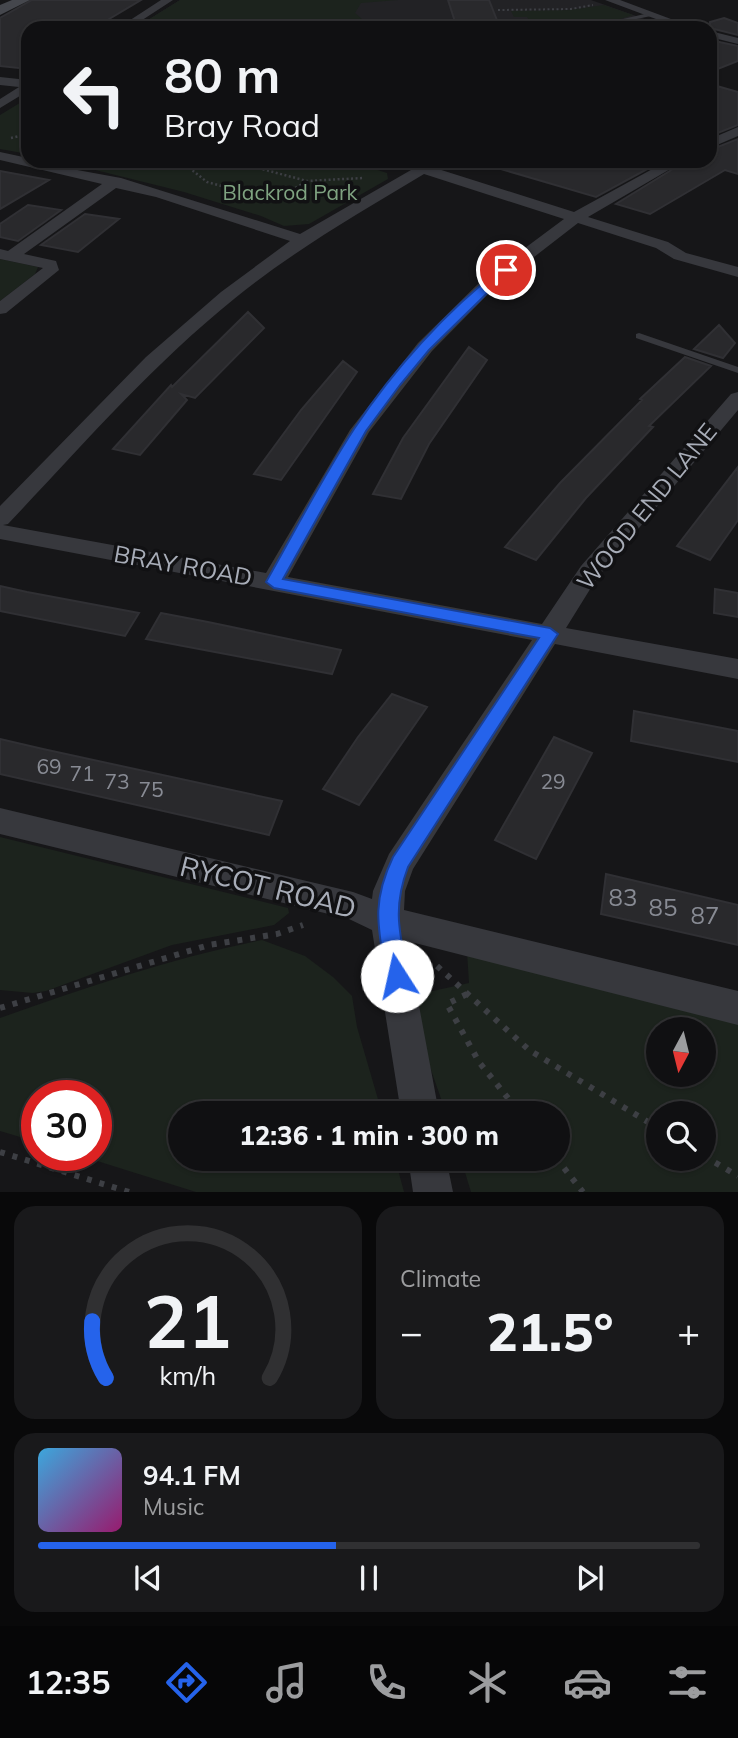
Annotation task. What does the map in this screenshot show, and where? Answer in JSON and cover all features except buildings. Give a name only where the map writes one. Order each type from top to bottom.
[{"type":"street","points":[[0,11],[23,0]]},
{"type":"street","points":[[134,21],[168,0]]},
{"type":"street","points":[[612,1],[668,21]]},
{"type":"street","points":[[717,36],[737,41]]},
{"type":"street","points":[[717,48],[737,41]]},
{"type":"street","points":[[0,81],[21,84]]},
{"type":"street","points":[[0,104],[21,90]]},
{"type":"street","points":[[717,141],[738,131]]},
{"type":"street","points":[[0,156],[21,161]]},
{"type":"street","points":[[56,168],[116,181],[302,240]]},
{"type":"street","points":[[0,519],[153,361],[227,296],[302,240],[424,168]]},
{"type":"street","points":[[437,168],[662,245],[680,256],[738,272]]},
{"type":"street","points":[[274,582],[360,430],[425,347],[488,284],[576,217],[664,168]]},
{"type":"street","points":[[5,255],[116,181]]},
{"type":"street","points":[[0,309],[51,271],[50,264],[5,255]]},
{"type":"street","name":"WOOD END LANE","points":[[418,1101],[387,921],[389,891],[400,863],[589,572],[738,398]]},
{"type":"street","name":"BRAY ROAD","points":[[0,532],[738,669]]},
{"type":"street","name":"RYCOT ROAD","points":[[0,821],[353,906],[387,921],[738,1008]]},
{"type":"street","points":[[430,1171],[433,1192]]},
{"type":"lane","points":[[625,21],[649,15]]},
{"type":"lane","points":[[639,337],[738,370]]},
{"type":"path","points":[[498,10],[571,9],[612,1]]},
{"type":"path","points":[[339,21],[360,21]]},
{"type":"path","points":[[189,168],[207,182],[268,199],[277,199],[307,181]]},
{"type":"path","points":[[258,168],[307,181],[370,177]]},
{"type":"path","points":[[0,1008],[209,945],[276,934],[353,906]]},
{"type":"path","points":[[427,958],[529,1050],[646,1121]]},
{"type":"path","points":[[467,994],[447,1004],[479,1062],[510,1101]]},
{"type":"path","points":[[0,1000],[8,1005]]},
{"type":"path","points":[[0,1153],[129,1192]]},
{"type":"path","points":[[716,1163],[738,1177]]},
{"type":"path","points":[[566,1171],[583,1192]]},
{"type":"shaded area","points":[[180,0],[591,0],[650,21],[146,21]]},
{"type":"green space","points":[[180,0],[398,0],[361,3],[355,13],[362,19],[146,21]]},
{"type":"green space","points":[[604,5],[633,15],[617,21],[530,21],[527,17],[514,17],[511,11],[570,10]]},
{"type":"green space","points":[[21,102],[21,153],[0,149],[0,115]]},
{"type":"green space","name":"Blackrod Park","points":[[87,168],[372,168],[387,173],[388,179],[309,224],[284,226],[184,192]]},
{"type":"green space","points":[[0,259],[38,267],[35,274],[0,301]]},
{"type":"green space","points":[[0,837],[288,908],[289,913],[274,925],[172,945],[46,991],[33,993],[0,990]]},
{"type":"green space","points":[[262,940],[305,956],[333,977],[352,996],[357,1027],[379,1101],[168,1101],[168,1171],[398,1171],[404,1192],[196,1192],[112,1166],[112,1080],[21,1080],[21,1137],[0,1131],[0,1018],[195,955]]},
{"type":"green space","points":[[467,952],[738,1022],[738,1192],[471,1192],[465,1171],[570,1171],[570,1101],[442,1101],[412,1015],[410,996],[469,983]]},
{"type":"route","points":[[397,976],[387,921],[389,891],[400,863],[550,634],[274,582],[360,430],[425,347],[488,284],[506,270]]}]
